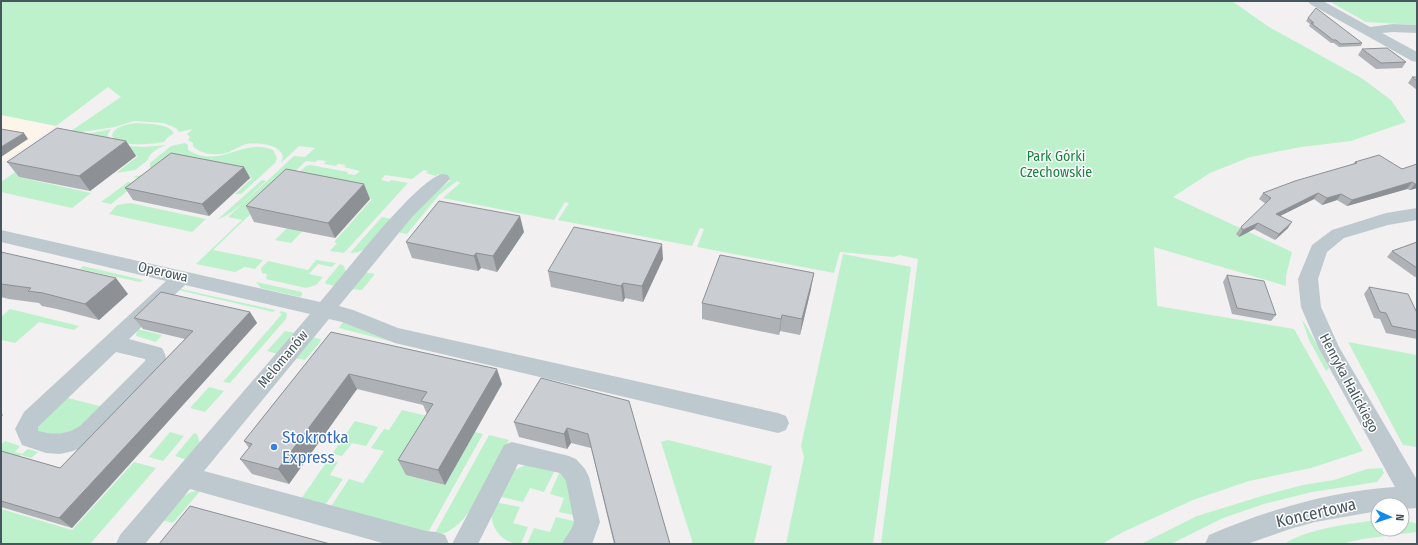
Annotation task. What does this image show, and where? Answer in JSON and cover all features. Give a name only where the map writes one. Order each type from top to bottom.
[{"type":"street","points":[[1314,1],[1417,58]]},
{"type":"street","points":[[1368,31],[1393,28],[1417,29]]},
{"type":"street","name":"Melomanów","points":[[129,544],[406,213],[426,192],[442,179]]},
{"type":"street","name":"Henryka Halickiego","points":[[1416,497],[1386,451],[1328,349],[1311,307],[1308,279],[1319,249],[1338,234],[1386,219],[1417,214]]},
{"type":"street","name":"Operowa","points":[[1,236],[346,315],[395,334],[439,345],[778,423]]},
{"type":"street","points":[[112,343],[155,354],[156,362],[152,369],[94,428],[77,440],[67,444],[53,445],[30,438],[26,432],[27,424],[112,343],[182,277]]},
{"type":"street","points":[[464,544],[512,452],[561,463],[568,466],[578,477],[587,522],[583,535],[575,544]]},
{"type":"street","points":[[185,477],[436,544]]},
{"type":"street","name":"Koncertowa","points":[[1218,544],[1270,523],[1295,516],[1376,500],[1416,497]]},
{"type":"shaded area","points":[[1,115],[56,126],[1,163]]},
{"type":"green space","name":"Park Górki Czechowskie","points":[[1,1],[1232,1],[1269,27],[1363,79],[1391,100],[1406,122],[1351,141],[1301,147],[1250,157],[1210,173],[1173,197],[1292,252],[1286,276],[1286,286],[1154,247],[1157,306],[1294,329],[1363,451],[1311,468],[1249,481],[1193,500],[1123,532],[1102,544],[881,544],[918,259],[899,255],[894,257],[840,252],[834,273],[697,247],[704,229],[700,228],[692,246],[558,220],[569,203],[565,202],[554,220],[443,198],[460,183],[457,181],[439,195],[407,234],[397,232],[421,204],[451,180],[438,174],[436,176],[426,173],[428,171],[424,170],[412,179],[385,175],[381,180],[408,183],[344,253],[330,251],[337,243],[334,242],[372,199],[288,183],[306,166],[310,165],[348,172],[347,174],[355,175],[360,171],[344,167],[346,165],[338,164],[336,166],[324,164],[326,161],[318,160],[315,162],[306,161],[213,250],[263,260],[255,269],[245,267],[235,272],[196,264],[242,220],[228,217],[294,156],[305,157],[315,148],[299,146],[281,163],[283,156],[277,148],[262,144],[246,144],[229,152],[210,154],[196,149],[193,146],[193,143],[188,140],[190,137],[187,134],[193,129],[179,132],[176,128],[164,123],[134,121],[115,127],[82,132],[56,141],[121,97],[108,87],[56,126],[1,115]]},
{"type":"green space","points":[[1329,1],[1417,1],[1417,25],[1366,22]]},
{"type":"green space","points":[[136,123],[167,127],[174,133],[164,142],[144,144],[129,144],[116,140],[112,136],[118,128]]},
{"type":"green space","points":[[111,129],[108,134],[108,139],[127,146],[145,147],[166,145],[152,153],[148,160],[135,170],[116,173],[138,156],[91,147],[82,135]]},
{"type":"green space","points":[[185,143],[188,145],[188,150],[200,155],[211,157],[251,147],[262,147],[273,150],[277,158],[275,163],[241,194],[235,194],[252,178],[177,163],[145,179],[133,177],[142,175],[150,169],[150,163],[171,146]]},
{"type":"green space","points":[[27,164],[36,164],[18,177],[91,193],[72,208],[1,192],[1,182]]},
{"type":"green space","points":[[262,180],[266,181],[243,203],[231,213],[217,220]]},
{"type":"green space","points":[[128,182],[135,183],[135,185],[111,204],[101,202]]},
{"type":"green space","points":[[130,203],[206,219],[192,232],[109,214],[117,205]]},
{"type":"green space","points":[[301,214],[316,217],[291,243],[275,240]]},
{"type":"green space","points":[[382,217],[392,219],[379,236],[363,250],[350,253]]},
{"type":"green space","points":[[843,254],[911,267],[873,544],[786,544],[804,457],[801,446]]},
{"type":"green space","points":[[316,260],[336,263],[332,267],[318,264],[309,274],[323,277],[316,285],[306,288],[266,279],[267,274],[262,273],[261,268],[268,261],[308,270]]},
{"type":"green space","points":[[340,264],[344,266],[346,273],[335,286],[326,284],[325,282]]},
{"type":"green space","points":[[83,266],[143,280],[140,282],[80,269]]},
{"type":"green space","points":[[365,272],[375,274],[362,290],[350,289]]},
{"type":"green space","points":[[256,282],[302,292],[302,295],[300,297],[261,288]]},
{"type":"green space","points":[[181,289],[275,310],[273,312],[178,290]]},
{"type":"green space","points":[[10,309],[79,326],[74,330],[39,322],[15,343],[1,340],[1,317]]},
{"type":"green space","points":[[281,311],[287,313],[286,319],[230,383],[223,382],[282,314],[279,313]]},
{"type":"green space","points":[[1302,320],[1329,368],[1326,371],[1309,340]]},
{"type":"green space","points":[[343,322],[393,342],[339,328]]},
{"type":"green space","points":[[137,329],[162,335],[156,342],[136,336]]},
{"type":"green space","points":[[285,331],[295,333],[278,354],[267,351]]},
{"type":"green space","points":[[312,337],[320,339],[321,341],[305,360],[294,358]]},
{"type":"green space","points":[[1348,342],[1417,355],[1417,447],[1403,445]]},
{"type":"green space","points":[[209,387],[224,391],[205,412],[190,408]]},
{"type":"green space","points":[[60,396],[107,408],[69,438],[38,432],[36,422]]},
{"type":"green space","points":[[402,410],[440,419],[406,475],[445,485],[475,432],[483,434],[427,534],[330,508],[349,479],[363,483],[384,451],[371,448],[384,429],[389,430]]},
{"type":"green space","points":[[355,421],[378,427],[366,446],[352,443],[342,456],[332,454]]},
{"type":"green space","points":[[170,432],[184,436],[163,461],[149,457]]},
{"type":"green space","points":[[194,433],[197,434],[200,443],[187,460],[175,456]]},
{"type":"green space","points":[[489,435],[509,440],[488,482],[479,498],[458,525],[446,533],[434,535]]},
{"type":"green space","points":[[668,440],[772,466],[754,544],[693,544],[661,442]]},
{"type":"green space","points":[[5,441],[20,446],[15,452],[22,454],[28,449],[38,452],[31,458],[21,455],[16,460],[1,456],[1,445]]},
{"type":"green space","points":[[328,460],[338,462],[330,475],[343,479],[325,505],[301,499]]},
{"type":"green space","points":[[134,462],[156,468],[90,544],[1,544],[1,509],[72,530]]},
{"type":"green space","points":[[526,465],[555,470],[544,492],[530,488],[523,502],[497,496],[514,470]]},
{"type":"green space","points":[[1382,468],[1384,473],[1377,482],[1312,492],[1264,504],[1223,518],[1171,544],[1141,544],[1197,516],[1303,485],[1334,480],[1367,469]]},
{"type":"green space","points":[[560,471],[568,478],[578,516],[559,512],[564,498],[550,494]]},
{"type":"green space","points":[[201,490],[173,523],[162,520],[178,500],[194,491]]},
{"type":"green space","points":[[494,502],[520,507],[513,523],[528,527],[521,544],[506,540],[496,530],[492,517]]},
{"type":"green space","points":[[556,517],[578,522],[562,544],[527,544],[534,528],[550,532]]},
{"type":"green space","points":[[1370,521],[1370,537],[1378,537],[1341,544],[1284,544],[1317,530]]},
{"type":"green space","points":[[1410,522],[1417,524],[1417,532],[1410,533]]},
{"type":"building","points":[[1316,8],[1362,43],[1341,44],[1336,40],[1333,40],[1311,23],[1314,23],[1308,18]]},
{"type":"building","points":[[1387,48],[1406,62],[1381,63],[1362,49]]},
{"type":"building","points":[[57,128],[126,141],[79,176],[7,162]]},
{"type":"building","points":[[1,129],[24,133],[1,147]]},
{"type":"building","points":[[171,153],[244,167],[202,204],[125,188]]},
{"type":"building","points":[[1379,155],[1402,169],[1417,164],[1417,184],[1412,182],[1352,200],[1341,194],[1327,198],[1318,193],[1276,214],[1292,222],[1279,234],[1258,223],[1243,230],[1241,227],[1271,198],[1263,193],[1295,181]]},
{"type":"building","points":[[286,169],[364,184],[328,223],[246,206]]},
{"type":"building","points":[[439,201],[520,216],[493,256],[476,253],[474,256],[406,242]]},
{"type":"building","points":[[574,227],[662,244],[642,286],[623,283],[621,286],[548,271]]},
{"type":"building","points":[[1417,242],[1417,268],[1392,251]]},
{"type":"building","points":[[1,252],[116,278],[85,304],[43,293],[28,291],[31,288],[1,284]]},
{"type":"building","points":[[720,255],[814,273],[802,319],[782,315],[781,319],[702,303]]},
{"type":"building","points":[[1227,275],[1264,281],[1276,315],[1237,308]]},
{"type":"building","points":[[1369,287],[1408,294],[1417,313],[1417,331],[1392,326],[1386,313],[1380,312]]},
{"type":"building","points":[[161,292],[250,312],[59,518],[1,501],[1,451],[60,468],[193,331],[134,318]]},
{"type":"building","points":[[331,332],[497,369],[438,470],[398,460],[433,404],[421,401],[427,392],[349,374],[278,469],[240,459],[252,444],[244,441]]},
{"type":"building","points":[[541,378],[629,401],[670,544],[615,544],[588,434],[567,428],[564,434],[514,422]]},
{"type":"building","points":[[190,506],[330,544],[159,544]]},
{"type":"place","name":"Stokrotka Express","points":[[274,447]]}]
